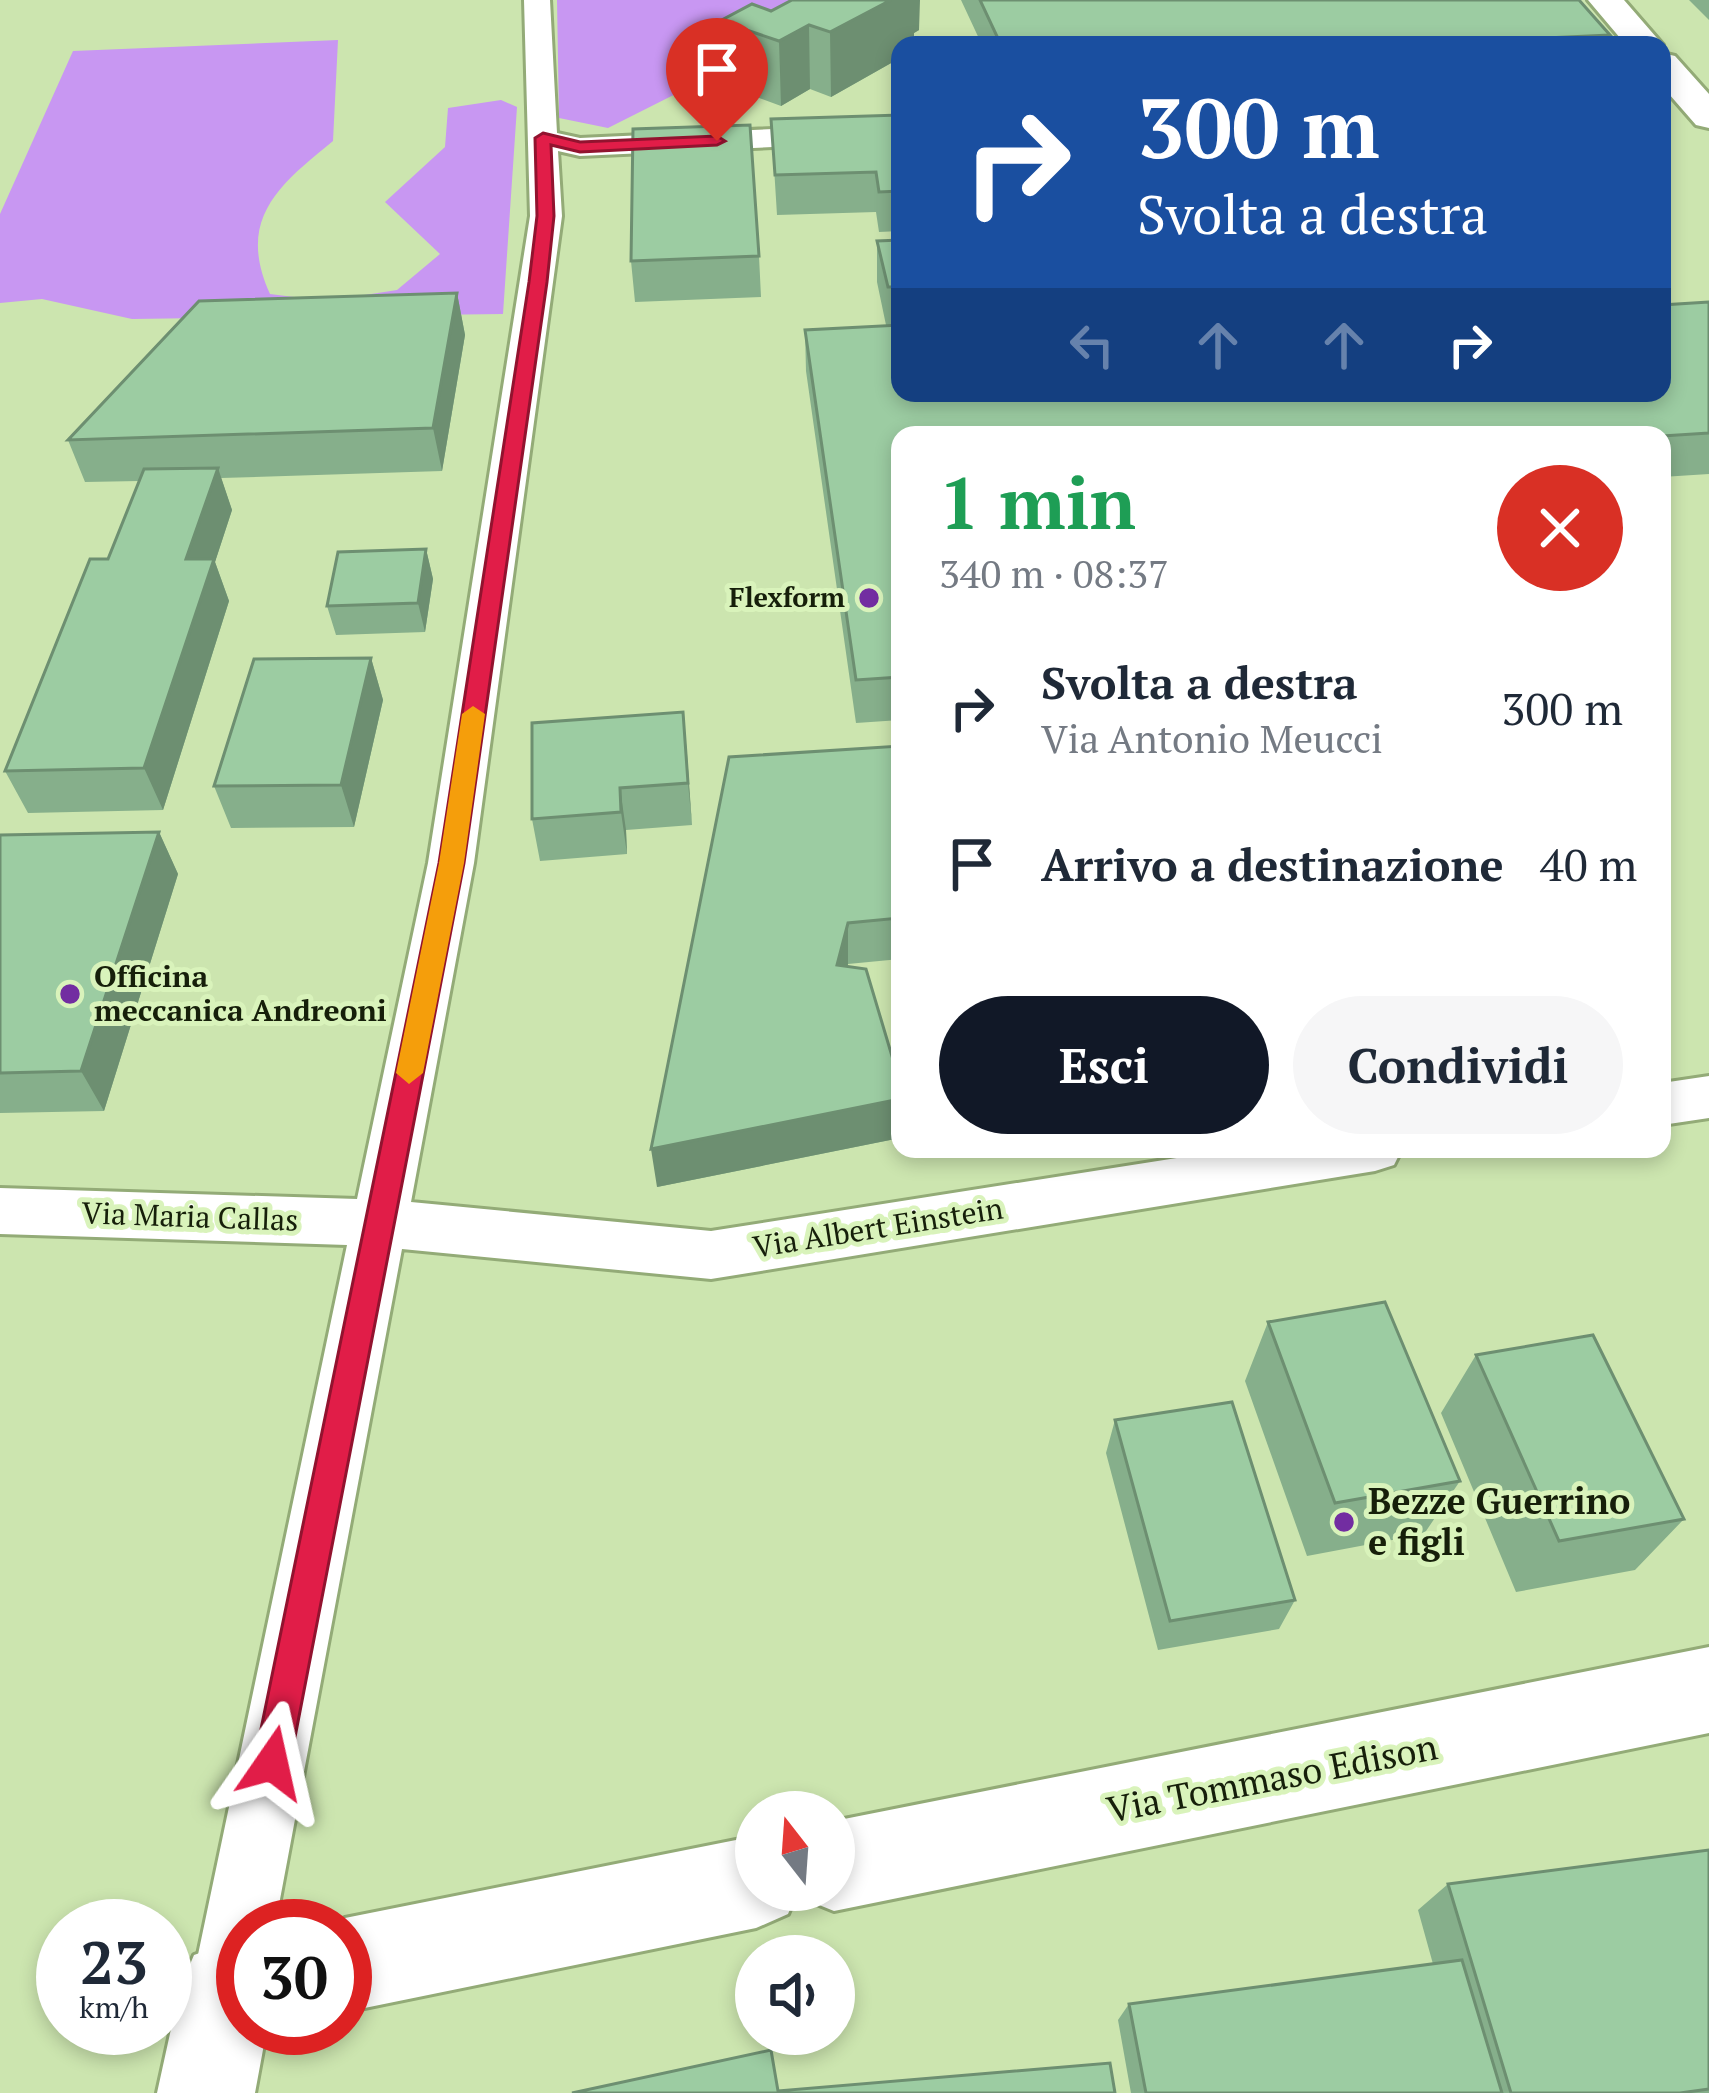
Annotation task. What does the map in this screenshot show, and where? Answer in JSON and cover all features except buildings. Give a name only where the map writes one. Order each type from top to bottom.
[{"type":"street","points":[[252,1899],[452,863],[546,216],[537,0]]},
{"type":"street","points":[[1605,0],[1637,36]]},
{"type":"street","points":[[543,138],[580,147],[891,132]]},
{"type":"street","points":[[1671,1102],[1709,1096]]},
{"type":"street","name":"Via Albert Einstein","points":[[380,1223],[711,1255],[1319,1158]]},
{"type":"street","name":"Via Maria Callas","points":[[0,1211],[380,1223]]},
{"type":"street","name":"Via Tommaso Edison","points":[[855,1862],[1709,1690]]},
{"type":"street","points":[[372,1960],[735,1886]]},
{"type":"street","points":[[206,2093],[216,2055]]},
{"type":"shaded area","points":[[557,0],[862,0],[608,128],[559,118]]},
{"type":"shaded area","points":[[338,40],[333,141],[280,189],[261,224],[258,245],[270,294],[326,301],[397,290],[440,254],[385,202],[445,147],[448,108],[501,100],[517,107],[503,314],[132,319],[42,299],[0,303],[0,214],[73,51]]},
{"type":"slow traffic","points":[[409,1073],[452,863],[473,714]]},
{"type":"place","name":"Flexform","points":[[869,598]]},
{"type":"place","name":"Officina meccanica Andreoni","points":[[70,994]]},
{"type":"place","name":"Bezze Guerrino e figli","points":[[1344,1522]]},
{"type":"route","points":[[272,1763],[452,863],[538,282],[546,216],[543,138],[580,147],[717,141]]}]
